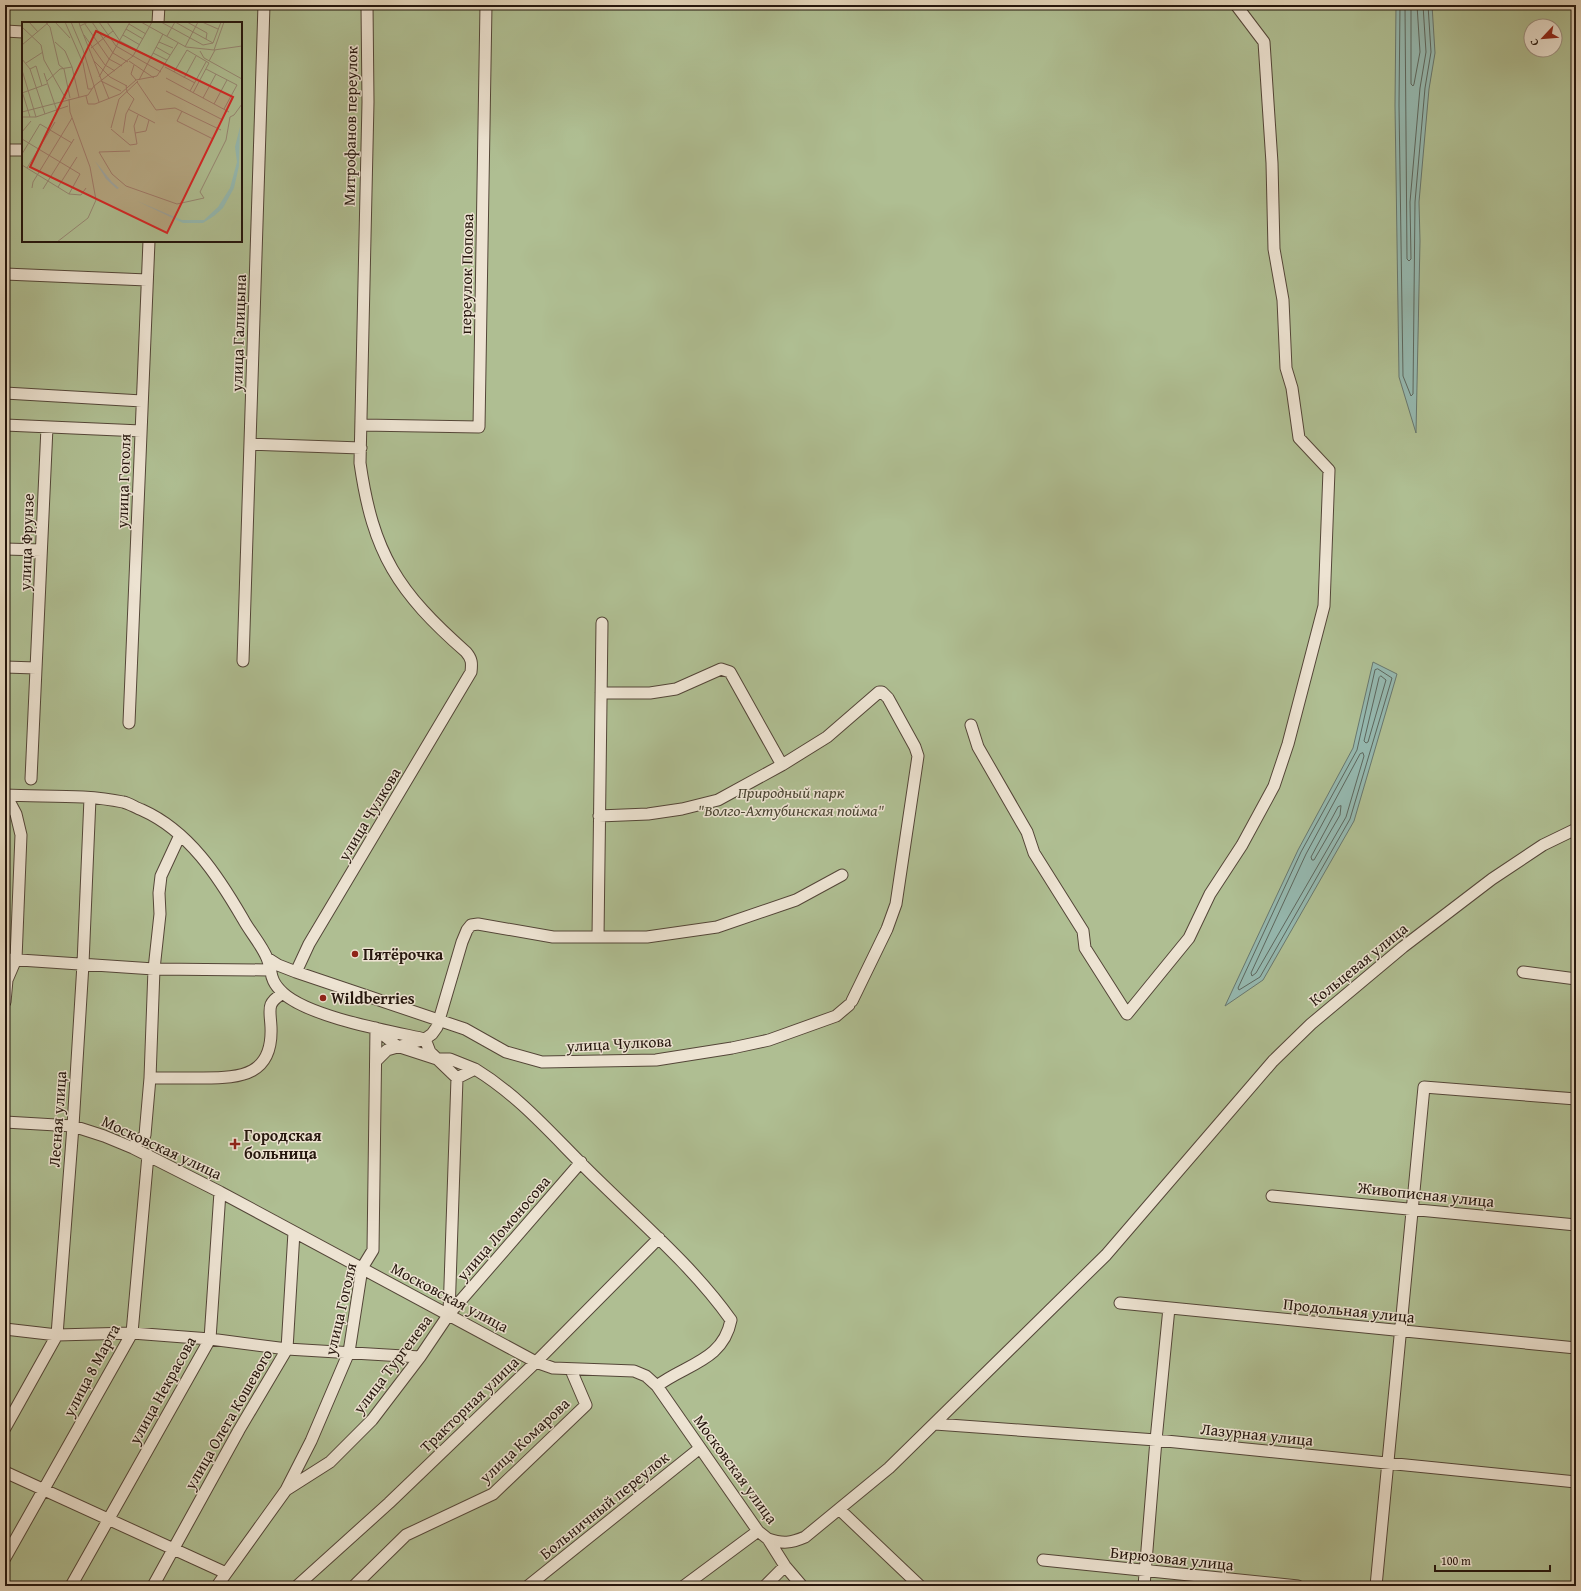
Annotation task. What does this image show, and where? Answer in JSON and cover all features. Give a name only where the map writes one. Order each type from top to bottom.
[{"type":"street","points":[[158,22],[159,5]]},
{"type":"street","name":"улица Галицына","points":[[243,661],[264,5]]},
{"type":"street","name":"Митрофанов переулок","points":[[367,5],[368,102],[360,463],[365,496],[371,523],[381,548],[411,598],[433,622],[471,657],[471,672]]},
{"type":"street","name":"переулок Попова","points":[[362,425],[479,427],[486,5]]},
{"type":"street","points":[[971,725],[978,747],[1027,832],[1034,853],[1083,931],[1085,948],[1127,1014],[1189,938],[1210,894],[1242,845],[1274,786],[1288,744],[1324,606],[1329,470],[1299,438],[1292,388],[1286,368],[1282,300],[1274,250],[1272,163],[1264,42],[1236,5]]},
{"type":"street","points":[[5,31],[22,32]]},
{"type":"street","points":[[5,150],[22,150]]},
{"type":"street","name":"улица Гоголя","points":[[129,723],[149,242]]},
{"type":"street","points":[[5,274],[147,280]]},
{"type":"street","points":[[5,393],[142,401]]},
{"type":"street","points":[[5,425],[141,431]]},
{"type":"street","name":"улица Фрунзе","points":[[32,779],[47,426]]},
{"type":"street","points":[[250,444],[361,448]]},
{"type":"street","points":[[5,549],[41,550]]},
{"type":"street","points":[[598,937],[602,623]]},
{"type":"street","points":[[5,667],[36,668]]},
{"type":"street","points":[[599,816],[648,814],[682,809],[718,800],[734,793],[782,765],[730,672],[722,669],[676,689],[650,693],[601,693]]},
{"type":"street","name":"улица Чулкова","points":[[296,972],[309,944],[471,672]]},
{"type":"street","name":"улица Чулкова","points":[[267,958],[278,965],[296,972],[465,1029],[506,1052],[542,1062],[656,1060],[769,1040],[836,1016],[851,1003],[887,929],[896,904],[918,756],[888,698],[882,692],[879,692],[820,741],[782,765]]},
{"type":"street","points":[[5,1002],[11,959],[22,836],[16,814],[6,795],[90,798],[124,802],[153,815],[180,835],[202,857],[224,885],[267,958],[269,970],[274,982],[283,993],[307,1008],[376,1028],[426,1039]]},
{"type":"street","name":"Лесная улица","points":[[5,1428],[57,1335],[73,1126],[83,964],[90,798]]},
{"type":"street","name":"Кольцевая улица","points":[[768,1539],[780,1543],[792,1543],[805,1537],[840,1510],[889,1468],[1106,1255],[1273,1061],[1311,1024],[1403,947],[1492,879],[1543,845],[1576,829]]},
{"type":"street","points":[[133,1148],[145,1135],[150,1078],[154,969],[158,936],[158,893],[161,876],[180,835]]},
{"type":"street","points":[[376,1061],[387,1050],[426,1039],[437,1027],[438,1019],[462,942],[471,924],[553,937],[647,937],[717,927],[796,900],[842,875]]},
{"type":"street","points":[[11,959],[154,969],[269,970]]},
{"type":"street","points":[[1523,972],[1576,979]]},
{"type":"street","points":[[150,1078],[231,1078],[254,1070],[262,1063],[267,1054],[270,1041],[269,1006],[273,1000],[283,993]]},
{"type":"street","points":[[376,1028],[397,1046],[437,1059],[450,1060],[475,1069],[509,1092],[692,1272],[731,1320],[729,1332],[715,1352],[657,1386]]},
{"type":"street","name":"улица Гоголя","points":[[286,1490],[311,1441],[349,1352],[362,1268],[374,1250],[376,1028]]},
{"type":"street","points":[[426,1039],[430,1052],[457,1078],[475,1069]]},
{"type":"street","name":"улица Тургенева","points":[[217,1586],[286,1490],[330,1462],[372,1420],[420,1357],[450,1314],[457,1078]]},
{"type":"street","points":[[1376,1586],[1402,1331],[1424,1087],[1576,1099]]},
{"type":"street","name":"Московская улица","points":[[5,1122],[73,1126],[104,1136],[133,1148],[220,1192],[450,1314],[536,1362],[553,1368],[571,1370],[634,1371],[646,1376],[657,1386],[758,1531],[768,1539],[785,1566],[802,1586]]},
{"type":"street","name":"улица 8 Марта","points":[[5,1558],[132,1333],[148,1155]]},
{"type":"street","name":"улица Ломоносова","points":[[450,1314],[581,1162]]},
{"type":"street","name":"улица Некрасова","points":[[71,1586],[210,1339],[220,1192]]},
{"type":"street","name":"Живописная улица","points":[[1272,1196],[1576,1225]]},
{"type":"street","name":"улица Олега Кошевого","points":[[153,1586],[239,1430],[287,1349],[294,1232]]},
{"type":"street","name":"Тракторная улица","points":[[297,1586],[389,1503],[536,1362],[658,1238]]},
{"type":"street","name":"Продольная улица","points":[[1120,1303],[1576,1348]]},
{"type":"street","points":[[1144,1586],[1169,1308]]},
{"type":"street","points":[[5,1329],[57,1335],[132,1333],[210,1339],[287,1349],[420,1357]]},
{"type":"street","name":"улица Комарова","points":[[354,1586],[406,1535],[493,1494],[586,1405],[571,1370]]},
{"type":"street","name":"Лазурная улица","points":[[935,1424],[1156,1440],[1576,1482]]},
{"type":"street","name":"Больничный переулок","points":[[528,1586],[700,1448]]},
{"type":"street","points":[[5,1472],[226,1573]]},
{"type":"street","points":[[840,1510],[920,1586]]},
{"type":"street","points":[[684,1586],[758,1531]]},
{"type":"street","name":"Бирюзовая улица","points":[[1043,1560],[1145,1572],[1298,1586]]},
{"type":"street","points":[[765,1586],[785,1566]]},
{"type":"green space","name":"Природный парк \"Волго-Ахтубинская пойма\"","points":[[5,5],[1576,5],[1576,1586],[5,1586]]},
{"type":"water","points":[[1396,5],[1432,5],[1435,53],[1429,89],[1419,202],[1420,241],[1416,433],[1399,377],[1395,105]]},
{"type":"water","points":[[1373,662],[1397,674],[1354,821],[1263,980],[1225,1006],[1298,850],[1353,748]]},
{"type":"place","name":"Пятёрочка","points":[[355,954]]},
{"type":"place","name":"Wildberries","points":[[323,998]]},
{"type":"place","name":"Городская больница","points":[[235,1144]]}]
